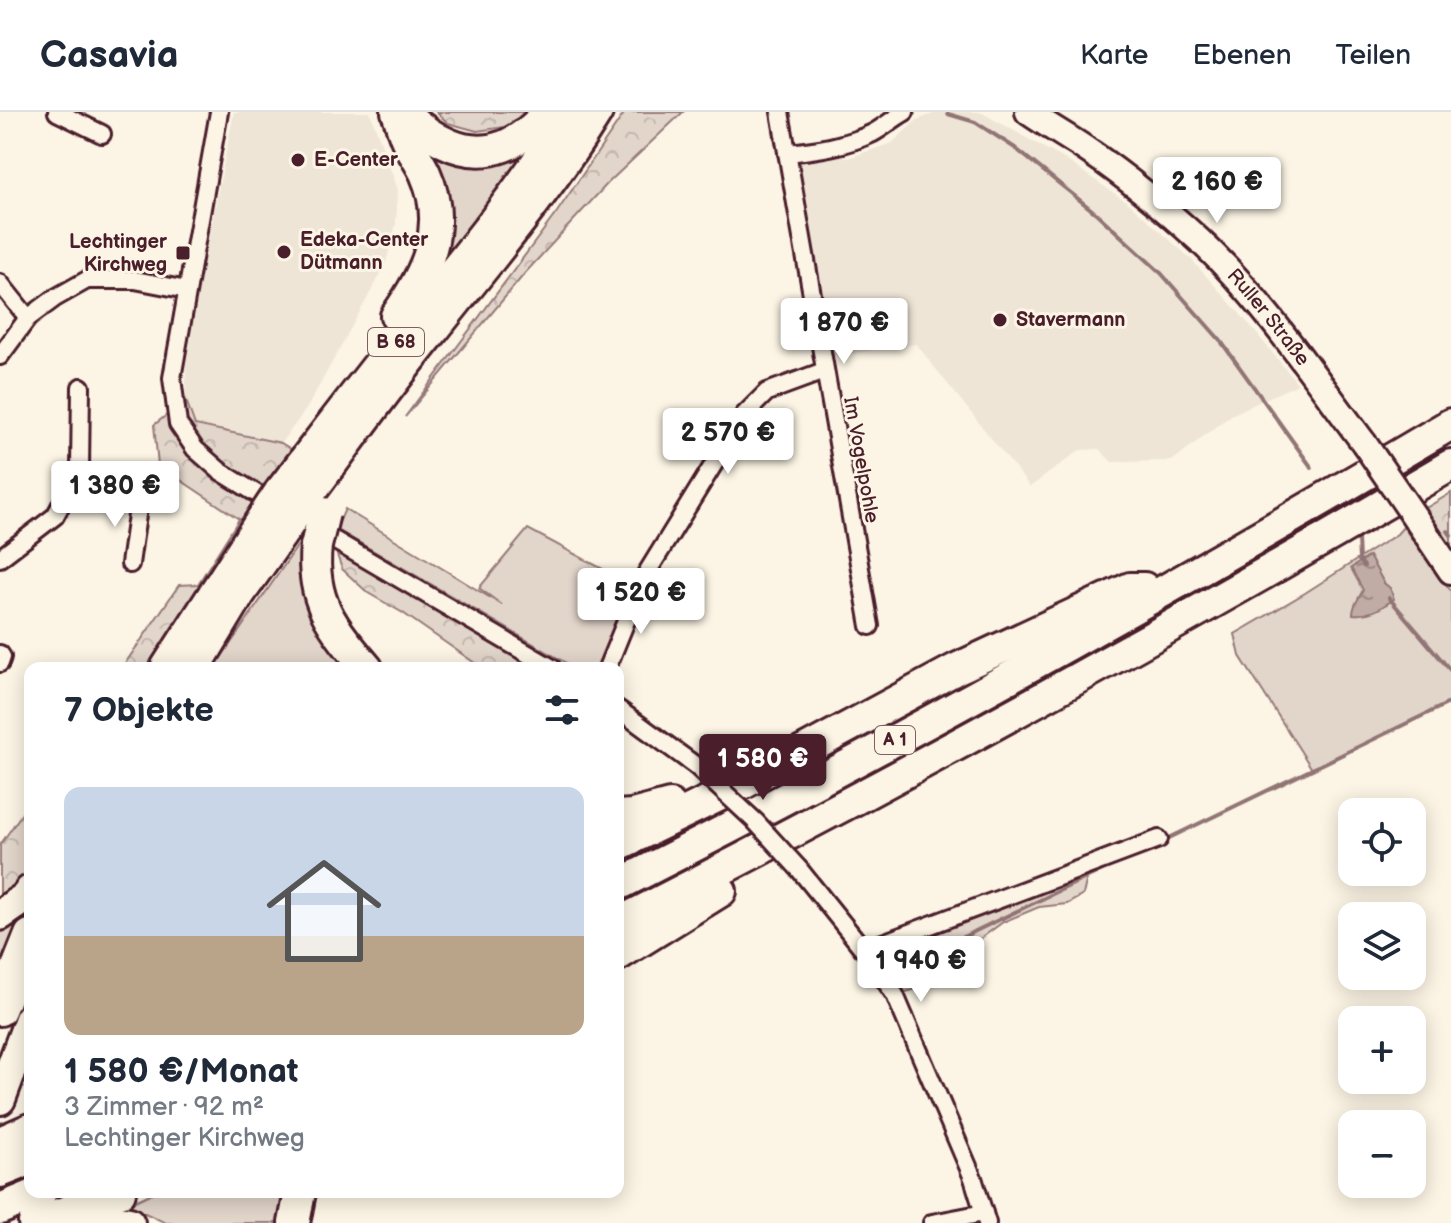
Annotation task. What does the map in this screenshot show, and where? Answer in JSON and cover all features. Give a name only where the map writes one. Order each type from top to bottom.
[{"type":"highway","points":[[400,112],[427,134],[445,143],[486,150],[504,146],[528,132],[549,112]]},
{"type":"highway","points":[[362,662],[338,634],[324,610],[315,579],[316,546],[289,503],[281,476],[412,294],[431,250],[436,213],[433,194],[405,137],[400,112]]},
{"type":"highway","name":"B 68","points":[[199,662],[289,503],[369,376],[511,198],[570,112]]},
{"type":"highway","name":"B 68","points":[[170,662],[289,503],[529,209],[597,112]]},
{"type":"highway","name":"A 1","points":[[624,882],[958,706],[1170,588],[1451,424]]},
{"type":"highway","name":"A 1","points":[[624,920],[971,738],[1273,570],[1451,465]]},
{"type":"highway","points":[[624,842],[741,785],[956,669],[1130,588],[1170,588]]},
{"type":"highway","points":[[624,815],[663,808],[721,786],[741,785]]},
{"type":"highway","points":[[624,951],[742,879],[757,852]]},
{"type":"highway","points":[[0,915],[24,898]]},
{"type":"highway","points":[[0,1010],[24,950]]},
{"type":"highway","points":[[0,1099],[24,1035]]},
{"type":"highway","points":[[0,1142],[24,1132]]},
{"type":"highway","points":[[0,1172],[24,1162]]},
{"type":"highway","points":[[0,1209],[27,1198]]},
{"type":"highway","points":[[34,1223],[103,1198]]},
{"type":"highway","points":[[294,1223],[299,1198]]},
{"type":"highway","points":[[66,1223],[85,1219],[129,1223]]},
{"type":"main road","name":"Ruller Straße","points":[[1028,113],[1117,171],[1201,242],[1236,279],[1364,443],[1451,571]]},
{"type":"street","points":[[57,112],[102,134]]},
{"type":"street","points":[[219,112],[172,378],[178,424],[195,449],[220,471],[542,662]]},
{"type":"street","name":"Im Vogelpohle","points":[[780,112],[870,626]]},
{"type":"street","points":[[787,153],[826,149],[857,139],[876,131],[887,118],[905,112]]},
{"type":"street","points":[[0,356],[28,318],[87,280],[135,280],[187,290]]},
{"type":"street","points":[[0,283],[28,318]]},
{"type":"street","points":[[609,662],[651,563],[744,415],[767,392],[824,371]]},
{"type":"street","points":[[0,558],[55,516],[80,470],[81,387]]},
{"type":"street","points":[[130,564],[139,501],[169,476]]},
{"type":"street","points":[[71,489],[139,501]]},
{"type":"street","points":[[0,654],[0,663]]},
{"type":"street","points":[[624,713],[696,766],[755,821],[799,869],[864,950],[895,995],[973,1178],[986,1218],[932,1223]]},
{"type":"street","points":[[864,950],[1159,839]]},
{"type":"shaded area","points":[[234,112],[370,112],[398,190],[396,224],[385,266],[307,408],[281,443],[195,425],[186,400],[186,366],[199,286]]},
{"type":"shaded area","points":[[938,112],[984,114],[1066,160],[1130,204],[1191,259],[1298,384],[1231,415],[1172,461],[1112,462],[1099,449],[1080,450],[1030,487],[916,344],[822,358],[787,153],[826,149],[848,158],[892,143],[917,120]]},
{"type":"green space","points":[[436,112],[535,112],[512,126],[477,131],[448,123]]},
{"type":"green space","points":[[625,112],[683,112],[608,183],[526,272],[405,417],[557,212]]},
{"type":"green space","points":[[419,136],[536,143],[409,311],[434,266]]},
{"type":"green space","points":[[186,400],[195,425],[281,443],[294,451],[157,662],[126,662],[179,585],[198,584],[239,519],[158,465],[154,425]]},
{"type":"green space","points":[[1451,493],[1451,546],[1426,508]]},
{"type":"green space","points":[[345,509],[502,605],[479,588],[528,529],[629,583],[609,652],[600,662],[565,662],[336,529]]},
{"type":"green space","points":[[1403,527],[1451,591],[1451,702],[1312,769],[1240,656],[1235,634],[1305,593],[1397,534]]},
{"type":"green space","points":[[305,543],[354,662],[218,662],[298,545]]},
{"type":"green space","points":[[336,552],[538,662],[473,662],[403,613],[368,593],[342,569]]},
{"type":"green space","points":[[24,811],[24,879],[17,890],[0,904],[0,845]]},
{"type":"green space","points":[[1147,848],[1087,877],[1083,895],[1067,904],[1039,907],[1003,922],[980,939],[958,949],[951,961],[952,979],[895,995],[864,950]]},
{"type":"green space","points":[[22,911],[0,964],[0,923]]},
{"type":"green space","points":[[141,1198],[289,1198],[283,1223],[166,1223],[145,1213],[120,1208]]},
{"type":"water","points":[[1369,556],[1394,599],[1370,613],[1353,614],[1363,590],[1351,568]]},
{"type":"waterway","points":[[948,114],[975,122],[1015,148],[1097,214],[1161,273],[1220,340],[1312,468]]},
{"type":"waterway","points":[[1448,531],[1451,535]]},
{"type":"waterway","points":[[1358,538],[1359,560],[1364,566]]},
{"type":"waterway","points":[[1389,598],[1451,671]]},
{"type":"waterway","points":[[1165,840],[1451,702]]},
{"type":"waterway","points":[[907,964],[1117,863]]},
{"type":"place","name":"E-Center","points":[[298,160]]},
{"type":"place","name":"Edeka-Center Dütmann","points":[[284,252]]},
{"type":"place","name":"Lechtinger Kirchweg","points":[[183,253]]},
{"type":"place","name":"Stavermann","points":[[1000,320]]}]
